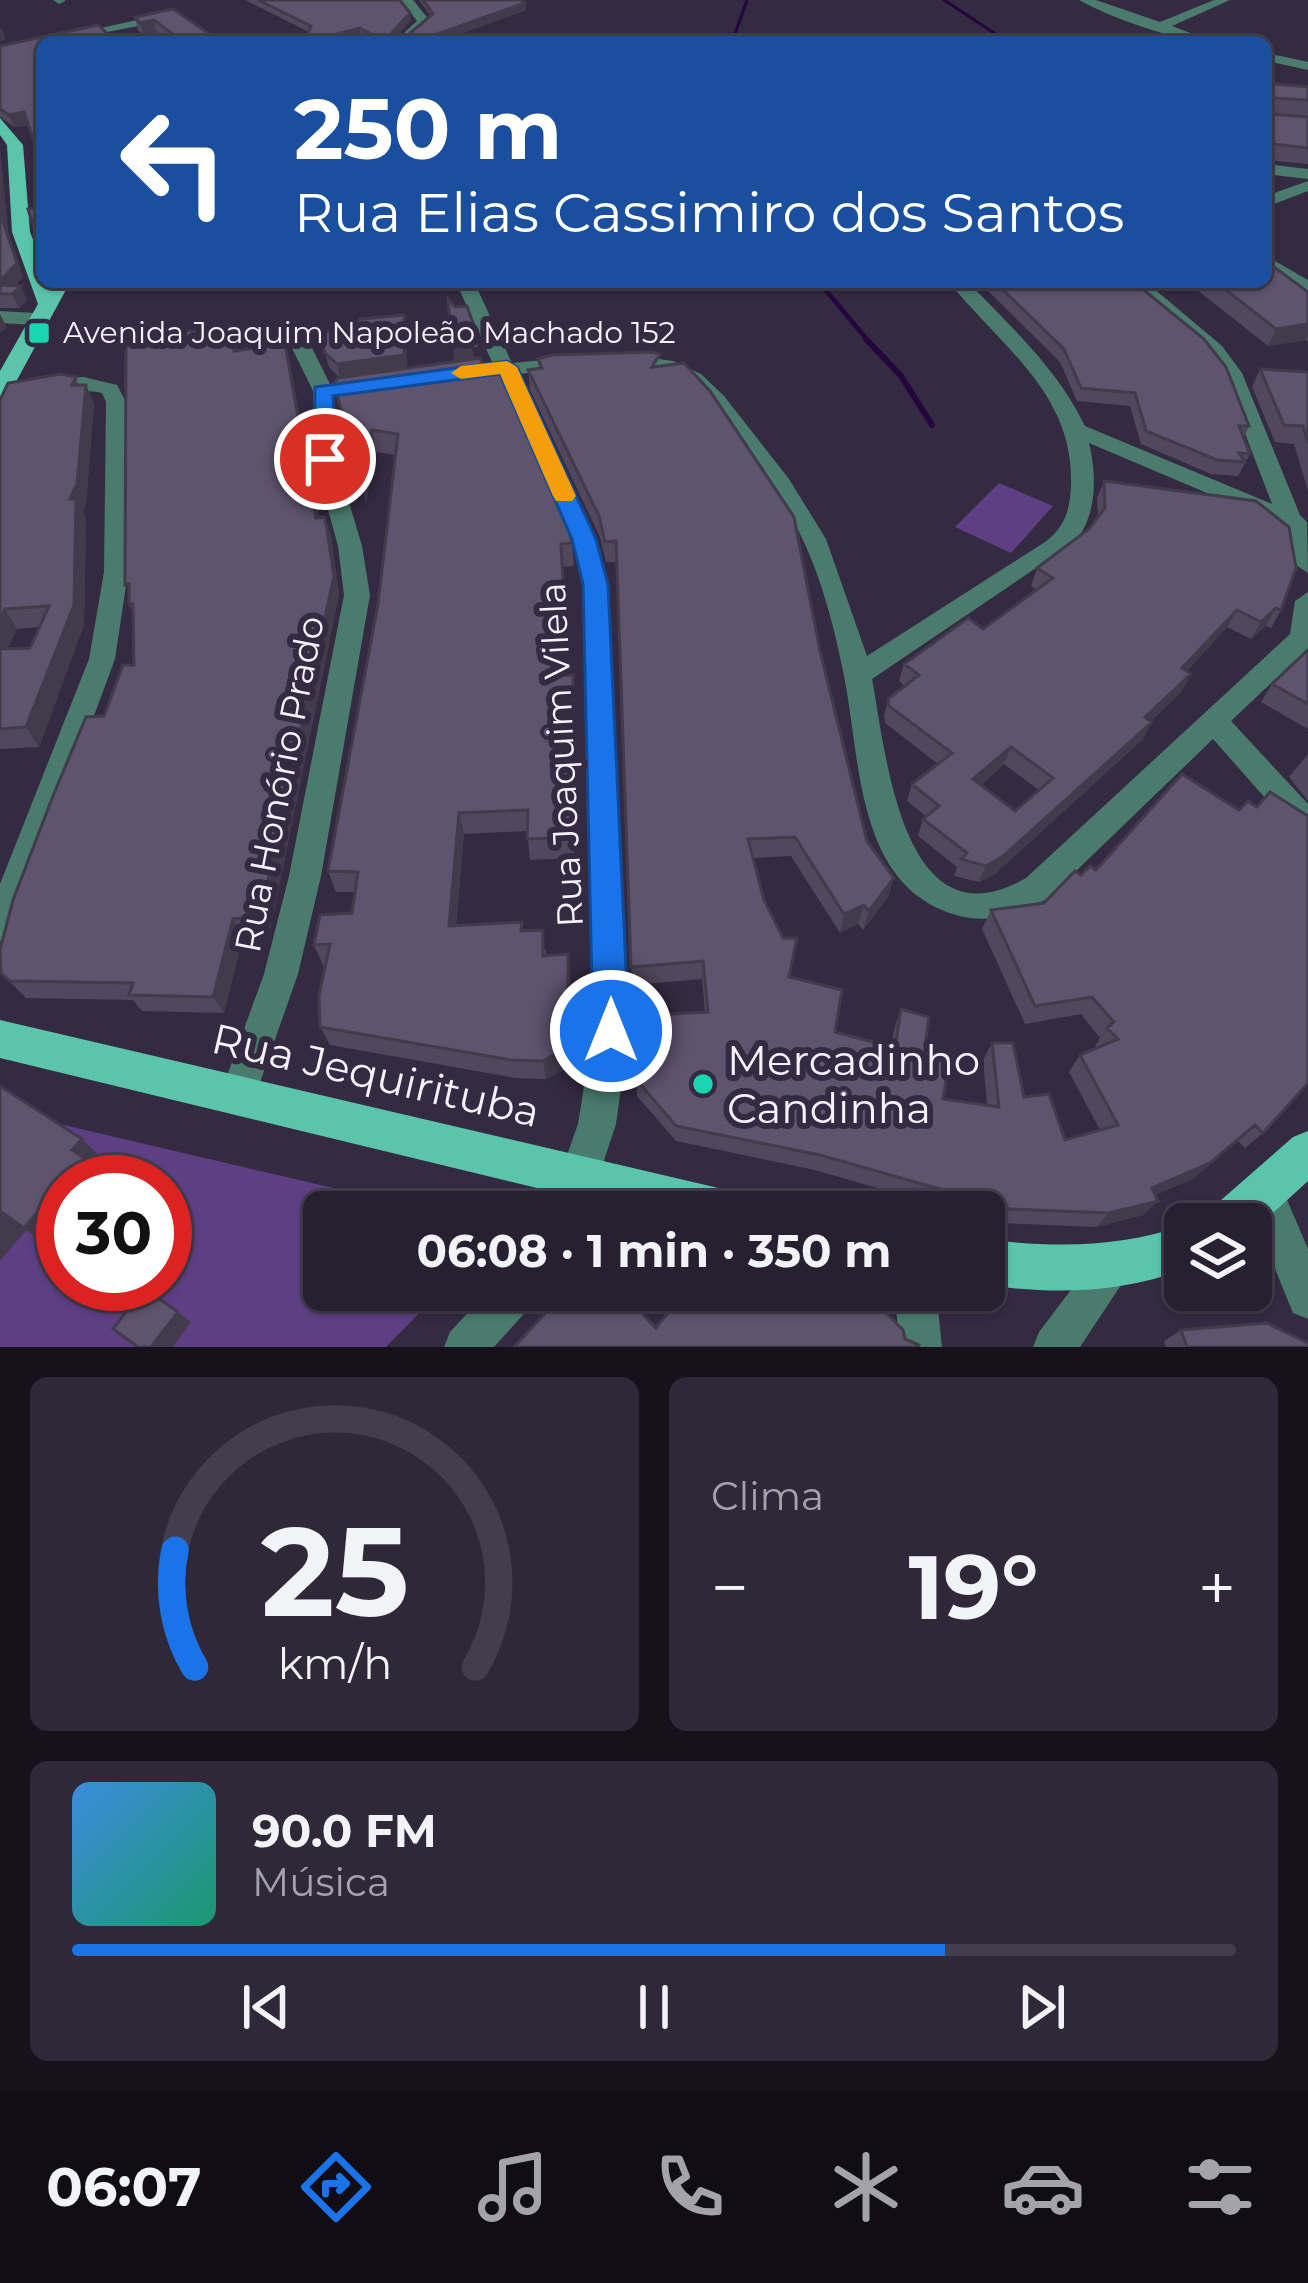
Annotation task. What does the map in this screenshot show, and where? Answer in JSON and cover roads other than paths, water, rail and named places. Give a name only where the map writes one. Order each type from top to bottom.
[{"type":"main road","points":[[0,123],[14,145],[21,232],[35,261]]},
{"type":"main road","points":[[0,391],[48,301]]},
{"type":"main road","name":"Rua Jequirituba","points":[[0,1039],[238,1095],[566,1191]]},
{"type":"main road","points":[[1254,1203],[1308,1152]]},
{"type":"main road","points":[[1005,1265],[1058,1271],[1113,1268],[1164,1253]]},
{"type":"street","points":[[82,36],[166,23],[177,0]]},
{"type":"street","points":[[407,0],[425,20],[407,36]]},
{"type":"street","points":[[1086,0],[1188,36]]},
{"type":"street","points":[[1159,27],[1224,0]]},
{"type":"street","points":[[20,47],[36,44]]},
{"type":"street","points":[[1272,58],[1308,66]]},
{"type":"street","points":[[1272,170],[1308,174]]},
{"type":"street","points":[[1272,200],[1308,186]]},
{"type":"street","points":[[0,231],[21,232]]},
{"type":"street","points":[[1272,265],[1308,288]]},
{"type":"street","name":"Rua Joaquim Vilela","points":[[468,288],[584,539],[595,584],[611,1031],[605,1088],[577,1191]]},
{"type":"street","points":[[858,675],[1071,536],[1079,523],[1085,472],[1080,431],[1040,368],[964,288]]},
{"type":"street","points":[[1143,288],[1197,333],[1232,373],[1308,565]]},
{"type":"street","points":[[0,317],[48,301]]},
{"type":"street","name":"Rua Honório Prado","points":[[238,1095],[280,974],[305,876],[357,595],[350,546],[325,459],[322,391],[301,346]]},
{"type":"street","points":[[322,391],[507,367],[649,361],[676,366],[698,377],[802,512],[830,577],[858,675],[878,796],[891,834],[915,882],[934,896],[960,904],[1012,904],[1037,889],[1302,638],[1308,601]]},
{"type":"street","points":[[0,391],[61,383],[98,385],[110,389],[118,423],[116,572],[102,659],[0,926]]},
{"type":"street","points":[[1080,431],[1294,522]]},
{"type":"street","points":[[1214,721],[1308,825]]},
{"type":"street","points":[[1264,1195],[1308,1298]]},
{"type":"street","points":[[1054,1347],[1113,1268]]},
{"type":"street","points":[[465,1347],[498,1311]]},
{"type":"street","points":[[918,1311],[921,1347]]},
{"type":"waterway","points":[[734,36],[747,0]]},
{"type":"waterway","points":[[944,0],[999,36]]},
{"type":"waterway","points":[[824,288],[869,342]]},
{"type":"waterway","points":[[866,339],[901,376],[932,425]]},
{"type":"place","name":"Avenida Joaquim Napoleão Machado 152","points":[[39,333]]},
{"type":"place","name":"Mercadinho Candinha","points":[[703,1084]]}]
